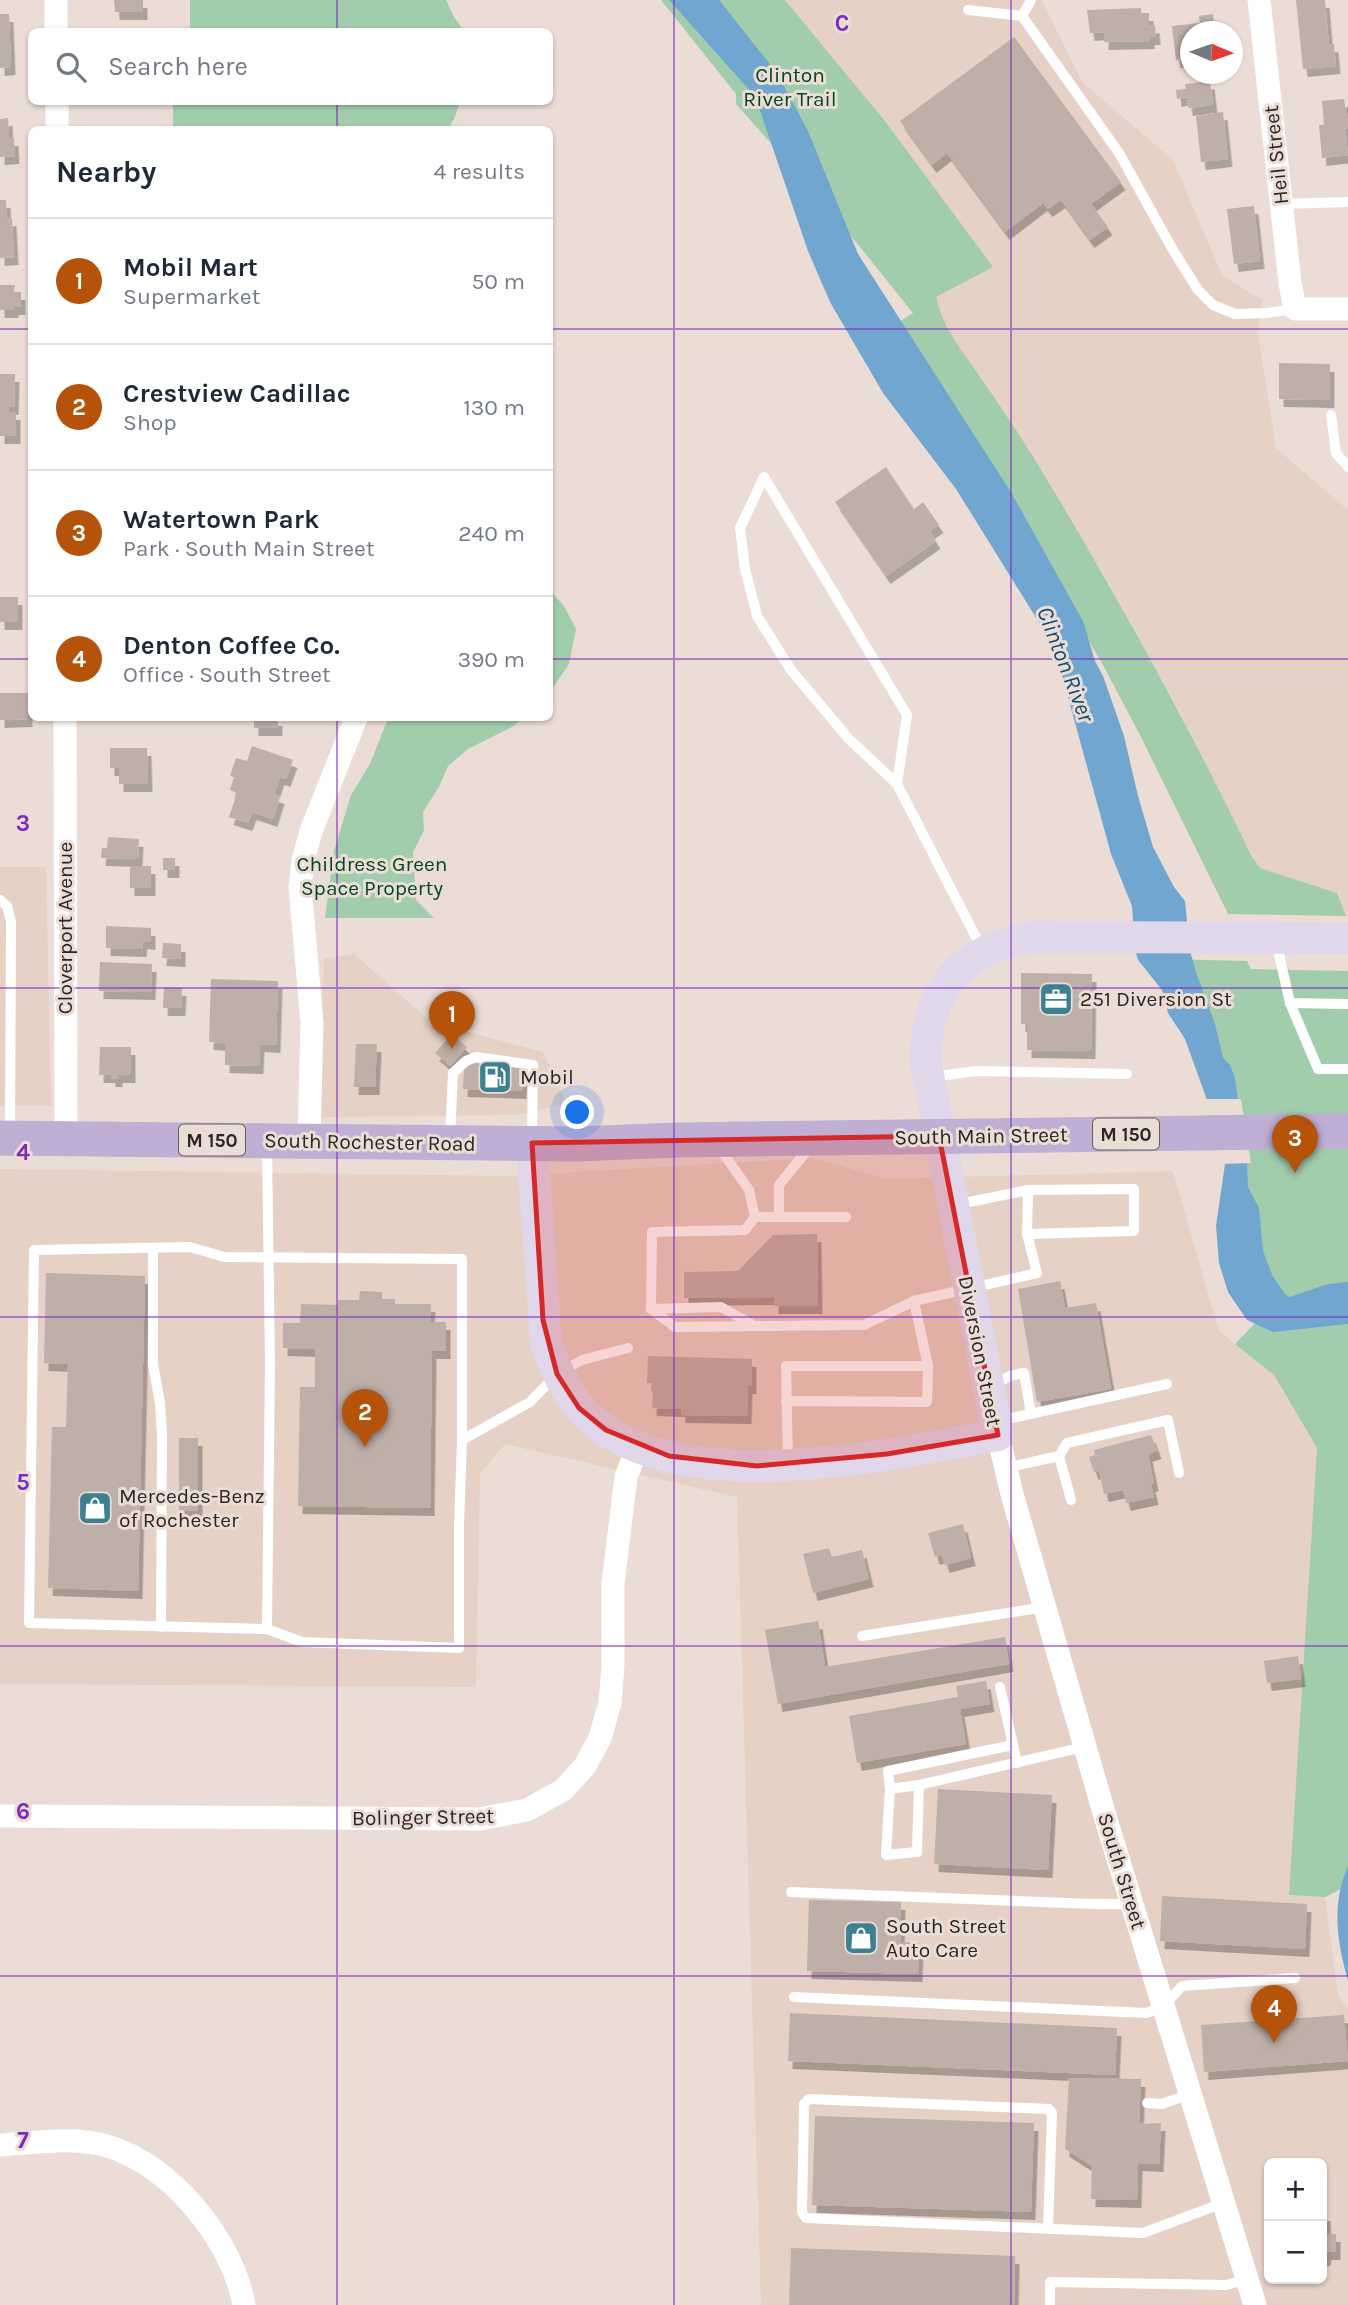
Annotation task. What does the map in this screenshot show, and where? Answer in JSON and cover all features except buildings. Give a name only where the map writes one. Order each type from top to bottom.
[{"type":"main road","name":"South Main Street","points":[[726,1139],[1348,1131]]},
{"type":"main road","name":"South Rochester Road","points":[[5,1138],[449,1143],[622,1143],[726,1139]]},
{"type":"street","points":[[56,0],[56,28]]},
{"type":"street","name":"Heil Street","points":[[1259,0],[1295,309]]},
{"type":"street","points":[[57,105],[57,126]]},
{"type":"street","points":[[1295,309],[1348,309]]},
{"type":"street","name":"Cloverport Avenue","points":[[65,721],[66,1138]]},
{"type":"street","points":[[309,1140],[312,1023],[300,886],[311,831],[355,721]]},
{"type":"street","name":"Diversion Street","points":[[533,1143],[546,1343],[557,1374],[579,1408],[621,1439],[696,1462],[757,1466],[887,1454],[997,1428],[951,1205],[928,1077],[925,1047],[927,1030],[935,1006],[947,984],[959,969],[983,952],[995,946],[1032,937],[1348,938]]},
{"type":"street","name":"South Street","points":[[997,1428],[1084,1747],[1255,2305]]},
{"type":"street","name":"Bolinger Street","points":[[0,1816],[480,1819],[527,1810],[563,1790],[585,1766],[600,1738],[610,1703],[613,1583],[626,1477],[638,1446]]},
{"type":"street","points":[[0,2145],[63,2141],[106,2145],[143,2161],[181,2193],[209,2225],[231,2261],[244,2305]]},
{"type":"lane","points":[[1022,16],[1031,0]]},
{"type":"lane","points":[[968,10],[1022,16],[1119,153],[1173,250],[1198,290],[1213,305],[1235,314],[1295,309]]},
{"type":"lane","points":[[1282,204],[1348,202]]},
{"type":"lane","points":[[1331,415],[1336,453],[1348,467]]},
{"type":"lane","points":[[897,784],[908,715],[764,477],[740,528],[745,569],[757,616],[807,690],[849,740],[897,784],[983,952]]},
{"type":"lane","points":[[0,900],[7,906],[11,921],[5,1138]]},
{"type":"lane","points":[[1275,938],[1290,1003],[1318,1069],[1348,1069]]},
{"type":"lane","points":[[1290,1003],[1348,1004]]},
{"type":"lane","points":[[449,1143],[453,1073],[466,1061],[476,1057],[533,1065],[533,1143]]},
{"type":"lane","points":[[928,1077],[976,1071],[1127,1074]]},
{"type":"lane","points":[[779,1217],[779,1185],[817,1138]]},
{"type":"lane","points":[[652,1309],[652,1232],[745,1230],[755,1217],[750,1189],[726,1139]]},
{"type":"lane","points":[[267,1141],[270,1366],[267,1629]]},
{"type":"lane","points":[[951,1205],[1028,1190],[1134,1189],[1134,1231],[1027,1234]]},
{"type":"lane","points":[[652,1309],[675,1327],[863,1325],[914,1301],[1037,1273],[1027,1234],[1028,1190]]},
{"type":"lane","points":[[755,1217],[846,1217]]},
{"type":"lane","points":[[190,1247],[224,1257],[268,1257],[462,1259],[459,1648],[302,1642],[267,1629],[29,1623],[34,1250],[190,1247]]},
{"type":"lane","points":[[153,1248],[153,1364],[162,1435],[161,1627]]},
{"type":"lane","points":[[786,1401],[927,1402],[928,1366],[914,1301]]},
{"type":"lane","points":[[652,1309],[721,1307],[756,1326]]},
{"type":"lane","points":[[461,1440],[530,1402],[557,1374],[582,1360],[628,1348]]},
{"type":"lane","points":[[788,1465],[786,1366],[928,1366]]},
{"type":"lane","points":[[988,1387],[1010,1376],[1024,1373],[1031,1414]]},
{"type":"lane","points":[[997,1428],[1031,1414],[1167,1384]]},
{"type":"lane","points":[[1006,1468],[1059,1456],[1067,1443],[1168,1420],[1180,1473]]},
{"type":"lane","points":[[1059,1456],[1071,1500]]},
{"type":"lane","points":[[862,1636],[1045,1607]]},
{"type":"lane","points":[[1000,1687],[1017,1763]]},
{"type":"lane","points":[[919,1785],[917,1852],[886,1855],[890,1789],[888,1771],[1013,1745]]},
{"type":"lane","points":[[890,1789],[919,1785],[1084,1747]]},
{"type":"lane","points":[[966,1754],[970,1773]]},
{"type":"lane","points":[[791,1892],[1132,1904]]},
{"type":"lane","points":[[794,1997],[1146,2013],[1163,2007],[1182,1986],[1295,1978]]},
{"type":"lane","points":[[1147,2103],[1162,2104],[1190,2094]]},
{"type":"lane","points":[[1048,2228],[1052,2113],[1049,2109],[809,2099],[804,2104],[802,2212],[806,2218],[1143,2233],[1223,2203]]},
{"type":"lane","points":[[1050,2305],[1050,2282],[1226,2285],[1247,2279]]},
{"type":"highlighted area","points":[[939,1136],[998,1435],[887,1454],[757,1466],[669,1456],[606,1430],[579,1408],[557,1374],[543,1320],[532,1143]]},
{"type":"shaded area","points":[[785,0],[1042,0],[1082,82],[1173,160],[1222,275],[1262,300],[1258,334],[1276,448],[1348,510],[1348,916],[1337,893],[1260,868],[1251,855],[1176,705],[1113,591],[1041,470],[947,331],[935,297],[992,267],[885,121]]},
{"type":"shaded area","points":[[0,867],[46,867],[51,1106],[0,1106]]},
{"type":"shaded area","points":[[354,954],[431,1022],[543,1052],[567,1103],[518,1115],[319,1117],[324,959]]},
{"type":"shaded area","points":[[813,1158],[886,1179],[1173,1171],[1219,1331],[1274,1375],[1317,1448],[1289,1895],[1325,1897],[1338,1996],[1348,2009],[1348,2305],[761,2305],[737,1497],[505,1444],[480,1474],[476,1687],[0,1684],[0,1169],[506,1176]]},
{"type":"green space","points":[[190,0],[446,0],[462,28],[190,28]]},
{"type":"green space","name":"Clinton River Trail","points":[[661,0],[785,0],[885,121],[993,267],[936,297],[944,320],[1028,449],[1152,661],[1251,855],[1260,868],[1337,893],[1346,916],[1228,914],[1103,665],[1022,526],[890,328],[913,313],[831,211],[736,104],[736,94]]},
{"type":"green space","points":[[173,105],[459,105],[450,126],[173,126]]},
{"type":"green space","points":[[553,593],[564,606],[576,629],[569,664],[553,688]]},
{"type":"green space","name":"Childress Green Space Property","points":[[387,721],[519,721],[468,749],[448,766],[439,787],[423,812],[424,831],[413,852],[416,900],[434,918],[325,918],[334,851],[351,795],[370,764]]},
{"type":"green space","points":[[1163,959],[1247,961],[1251,969],[1348,971],[1348,1886],[1325,1897],[1289,1895],[1317,1448],[1274,1375],[1235,1344],[1261,1317],[1268,1272],[1213,1074]]},
{"type":"water","name":"Clinton River","points":[[669,0],[719,0],[777,73],[808,131],[858,254],[1012,494],[1083,621],[1095,661],[1124,736],[1153,847],[1174,887],[1185,901],[1190,951],[1215,1024],[1223,1058],[1230,1065],[1235,1078],[1248,1187],[1259,1208],[1263,1251],[1273,1277],[1290,1297],[1328,1284],[1348,1282],[1348,1324],[1273,1332],[1247,1320],[1228,1292],[1219,1263],[1216,1226],[1225,1164],[1206,1097],[1185,1039],[1168,1013],[1162,990],[1138,960],[1132,906],[1111,854],[1060,668],[1048,637],[956,489],[883,393],[830,302],[808,251],[757,102]]},
{"type":"water","points":[[1348,1866],[1348,1981],[1341,1952],[1338,1909],[1339,1895]]},
{"type":"pier","points":[[1203,1099],[1241,1099],[1251,1163],[1221,1164]]},
{"type":"place","name":"251 Diversion St","points":[[1056,999]]},
{"type":"place","name":"Mobil Mart","points":[[452,1049]]},
{"type":"place","name":"Mobil","points":[[495,1077]]},
{"type":"place","name":"Watertown Park","points":[[1295,1173]]},
{"type":"place","name":"Crestview Cadillac","points":[[365,1447]]},
{"type":"place","name":"Mercedes-Benz of Rochester","points":[[95,1508]]},
{"type":"place","name":"South Street Auto Care","points":[[861,1938]]},
{"type":"place","name":"Denton Coffee Co.","points":[[1274,2043]]}]
